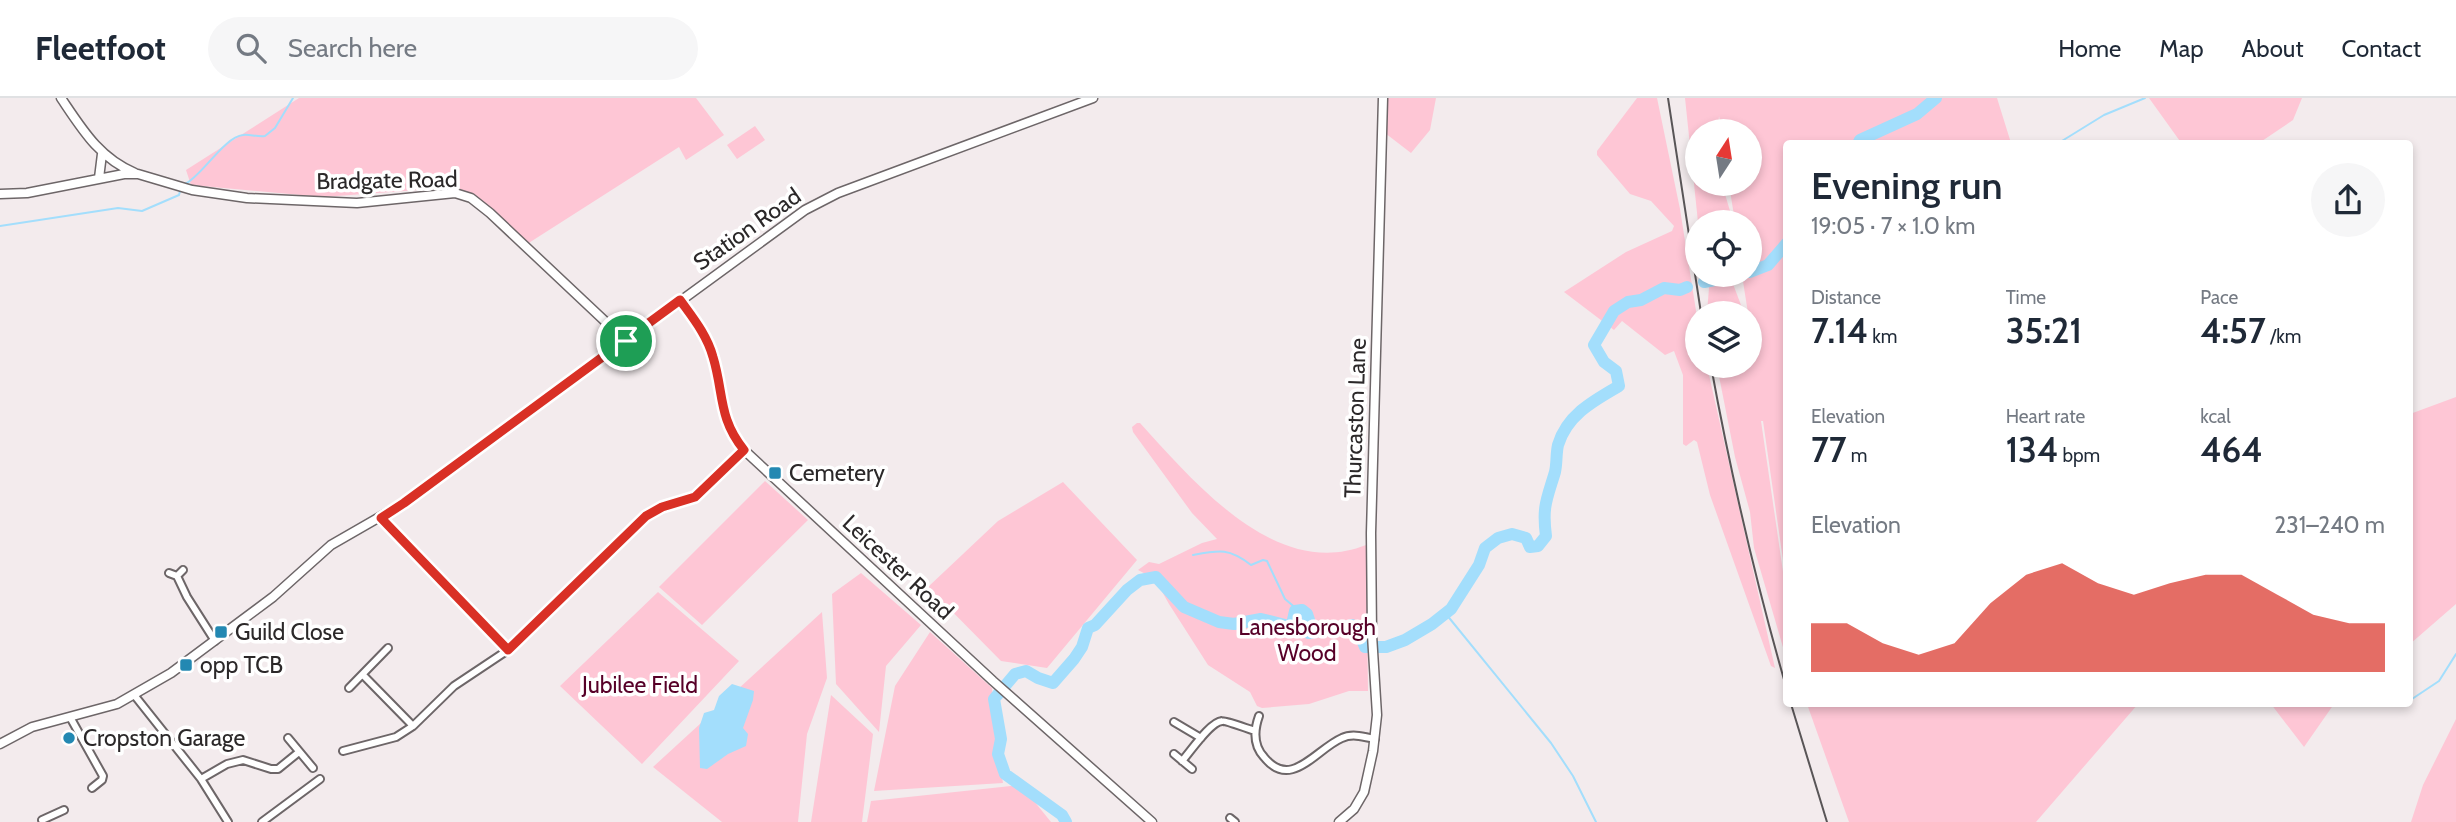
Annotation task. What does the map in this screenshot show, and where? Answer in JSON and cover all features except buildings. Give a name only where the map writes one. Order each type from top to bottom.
[{"type":"street","points":[[61,98],[102,154],[99,178]]},
{"type":"street","name":"Station Road","points":[[0,744],[32,727],[100,710],[135,696],[273,597],[331,545],[381,518],[760,241],[822,201],[1093,98]]},
{"type":"street","name":"Thurcaston Lane","points":[[1339,822],[1354,809],[1364,792],[1377,715],[1372,635],[1372,496],[1383,98]]},
{"type":"street","name":"Bradgate Road","points":[[102,154],[121,167],[169,185],[247,198],[357,203],[446,193],[463,195],[490,213],[626,341]]},
{"type":"street","name":"Bradgate Road","points":[[0,194],[27,193],[99,178],[138,174]]},
{"type":"street","name":"Leicester Road","points":[[680,300],[707,341],[717,370],[722,410],[736,441],[744,450],[993,681],[1152,822]]},
{"type":"street","points":[[343,751],[396,737],[413,726],[461,680],[508,650],[646,516],[662,507],[695,497],[744,450]]},
{"type":"street","points":[[381,518],[508,650]]},
{"type":"street","points":[[169,573],[180,573],[184,591],[215,641]]},
{"type":"street","points":[[349,688],[388,648]]},
{"type":"street","points":[[363,675],[413,726]]},
{"type":"street","points":[[135,696],[201,779],[228,822]]},
{"type":"street","points":[[1259,716],[1255,731],[1259,752],[1265,760],[1280,770],[1298,768],[1341,738],[1375,738]]},
{"type":"street","points":[[70,717],[103,776],[92,788]]},
{"type":"street","points":[[1182,761],[1220,721],[1227,720],[1240,728],[1255,731]]},
{"type":"street","points":[[1174,722],[1201,738]]},
{"type":"street","points":[[288,738],[313,768]]},
{"type":"street","points":[[201,779],[227,764],[243,760],[278,769],[299,752]]},
{"type":"street","points":[[1174,754],[1192,769]]},
{"type":"street","points":[[262,822],[320,779]]},
{"type":"street","points":[[42,820],[61,812],[61,822]]},
{"type":"green space","points":[[299,98],[696,98],[724,135],[686,160],[679,147],[524,246],[463,195],[459,187],[323,197],[191,185],[186,170]]},
{"type":"green space","points":[[1387,98],[1436,98],[1430,130],[1411,153],[1385,133]]},
{"type":"green space","points":[[1637,98],[1657,98],[1685,241],[1685,287],[1692,287],[1694,301],[1685,301],[1685,378],[1710,378],[1775,668],[1771,666],[1710,495],[1697,442],[1694,440],[1686,446],[1683,444],[1683,375],[1674,351],[1665,355],[1622,321],[1614,330],[1564,292],[1626,252],[1672,231],[1674,226],[1651,201],[1630,194],[1597,155],[1597,151]]},
{"type":"green space","points":[[1685,98],[1997,98],[2010,140],[1783,140],[1783,560],[1761,421],[1783,572],[1783,647],[1754,548],[1750,512],[1735,457],[1719,378],[1762,378],[1762,301],[1746,301],[1744,287],[1762,287],[1762,210],[1733,210],[1731,196],[1762,196],[1762,119],[1720,119],[1719,116],[1719,119],[1687,119]]},
{"type":"green space","points":[[2149,98],[2302,98],[2293,120],[2263,140],[2179,140]]},
{"type":"green space","points":[[755,126],[765,140],[737,159],[727,145]]},
{"type":"green space","points":[[1695,196],[1726,196],[1730,210],[1697,210]]},
{"type":"green space","points":[[1709,287],[1734,287],[1739,301],[1708,301]]},
{"type":"green space","points":[[2456,397],[2456,604],[2413,641],[2413,413]]},
{"type":"green space","name":"Lanesborough Wood","points":[[1140,423],[1212,497],[1240,520],[1269,538],[1300,549],[1333,553],[1366,545],[1368,691],[1349,691],[1309,704],[1262,708],[1257,706],[1250,692],[1208,665],[1155,579],[1138,570],[1149,562],[1159,564],[1202,543],[1217,539],[1192,513],[1133,432],[1132,427]]},
{"type":"green space","points":[[765,481],[808,520],[702,625],[659,587]]},
{"type":"green space","points":[[1063,482],[1137,560],[1047,668],[1001,661],[928,587],[998,521]]},
{"type":"green space","points":[[861,573],[921,625],[886,666],[879,732],[836,684],[832,594]]},
{"type":"green space","name":"Jubilee Field","points":[[658,592],[739,661],[642,764],[560,686]]},
{"type":"green space","points":[[822,612],[827,678],[807,734],[798,822],[722,822],[653,767]]},
{"type":"green space","points":[[930,632],[992,688],[995,737],[1003,783],[874,791],[895,686]]},
{"type":"green space","points":[[831,695],[873,734],[862,822],[811,822]]},
{"type":"green space","points":[[1808,707],[2135,707],[2036,822],[1849,822]]},
{"type":"green space","points":[[2273,707],[2332,707],[2304,747]]},
{"type":"green space","points":[[2456,719],[2456,822],[2411,822],[2423,785]]},
{"type":"green space","points":[[1021,785],[1051,822],[867,822],[871,801]]},
{"type":"water","points":[[732,684],[754,691],[743,728],[748,734],[746,746],[728,754],[707,769],[700,768],[699,728],[704,713],[714,710],[719,696]]},
{"type":"waterway","points":[[185,184],[236,137],[265,136],[275,128],[293,98]]},
{"type":"waterway","points":[[1860,140],[1917,114],[1936,98]]},
{"type":"waterway","points":[[2063,140],[2104,115],[2145,98]]},
{"type":"waterway","points":[[0,226],[118,208],[142,211],[179,195],[180,191]]},
{"type":"waterway","points":[[1762,267],[1768,265],[1783,248]]},
{"type":"waterway","points":[[1066,822],[1062,815],[1005,774],[998,754],[1001,739],[994,699],[1015,674],[1026,671],[1053,683],[1082,647],[1088,628],[1095,625],[1127,590],[1140,580],[1156,577],[1184,607],[1219,622],[1234,624],[1261,619],[1289,626],[1295,611],[1302,610],[1309,620],[1305,624],[1309,633],[1352,625],[1357,627],[1365,647],[1386,647],[1405,640],[1451,609],[1479,565],[1485,548],[1498,538],[1512,534],[1526,538],[1530,547],[1538,546],[1546,536],[1546,503],[1562,434],[1582,410],[1619,386],[1616,371],[1604,362],[1594,345],[1614,311],[1628,302],[1641,300],[1664,288],[1680,290],[1687,287]]},
{"type":"waterway","points":[[1193,555],[1224,552],[1251,565],[1267,561],[1285,599],[1298,610]]},
{"type":"waterway","points":[[1446,614],[1551,743],[1573,776],[1596,822]]},
{"type":"waterway","points":[[2413,698],[2439,681],[2456,654]]},
{"type":"railway","points":[[1668,98],[1699,301]]},
{"type":"railway","points":[[1713,378],[1745,529],[1783,675]]},
{"type":"railway","points":[[1792,707],[1827,822]]},
{"type":"place","name":"Cemetery","points":[[775,473]]},
{"type":"place","name":"Guild Close","points":[[221,632]]},
{"type":"place","name":"opp TCB","points":[[186,665]]},
{"type":"place","name":"Cropston Garage","points":[[69,738]]},
{"type":"route","points":[[680,300],[707,341],[717,370],[722,410],[736,441],[744,450],[701,493],[688,501],[662,507],[646,516],[508,650],[381,518],[626,341],[680,300]]}]
